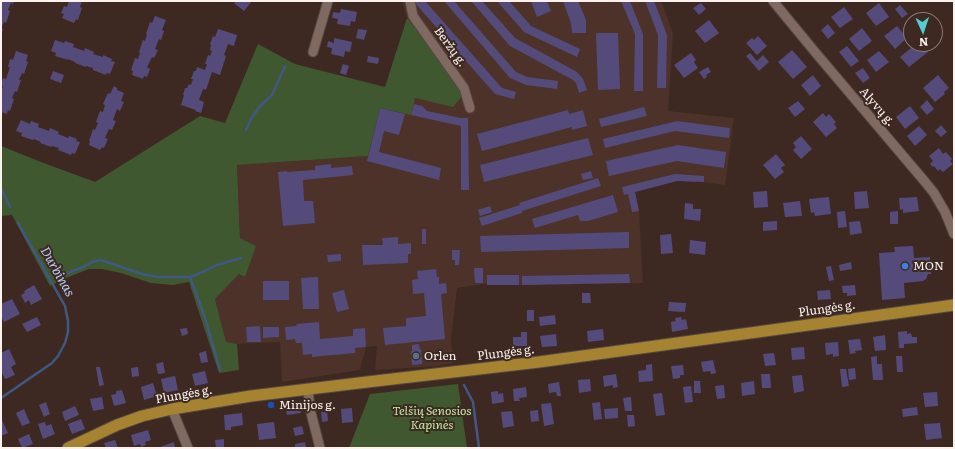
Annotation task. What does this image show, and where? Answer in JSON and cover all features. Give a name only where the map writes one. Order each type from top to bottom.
[{"type":"main road","name":"Plungės g.","points":[[68,448],[92,436],[142,416],[172,409],[251,396],[554,360],[954,304]]},
{"type":"street","points":[[313,52],[328,1]]},
{"type":"street","name":"Beržų g.","points":[[410,1],[412,16],[464,88],[470,108]]},
{"type":"street","name":"Alyvų g.","points":[[773,1],[814,52],[926,183],[945,212],[954,234]]},
{"type":"street","points":[[308,389],[310,409],[320,448]]},
{"type":"street","points":[[172,409],[188,448]]},
{"type":"shaded area","points":[[402,1],[661,1],[673,33],[668,111],[734,118],[725,185],[704,182],[677,181],[635,192],[639,211],[643,283],[522,285],[484,284],[457,288],[451,339],[453,363],[438,366],[375,370],[377,346],[366,347],[360,370],[282,382],[280,342],[237,344],[226,343],[215,299],[239,274],[245,277],[255,246],[240,238],[237,165],[368,156],[380,108],[415,98],[453,106],[455,79],[407,18]]},
{"type":"green space","points":[[407,18],[455,79],[463,95],[453,107],[415,98],[411,115],[380,108],[368,156],[237,165],[240,238],[256,246],[245,277],[239,274],[215,299],[226,342],[237,344],[239,370],[219,373],[189,282],[173,285],[151,283],[121,273],[102,269],[89,269],[50,286],[12,215],[1,216],[1,146],[95,182],[200,116],[225,123],[258,44],[295,64],[385,87]]},
{"type":"green space","name":"Telšių Senosios Kapinės","points":[[458,384],[467,448],[349,448],[370,394]]},
{"type":"building","points":[[1,1],[14,1],[13,4],[11,3],[8,10],[10,11],[6,23],[4,22],[1,29]]},
{"type":"building","points":[[69,1],[82,1],[80,7],[82,8],[78,20],[76,19],[74,23],[62,18],[64,14],[61,13],[64,6],[67,7]]},
{"type":"building","points":[[236,1],[252,1],[244,11],[234,3]]},
{"type":"building","points":[[417,1],[425,1],[502,88],[516,92],[514,99],[495,94],[415,3]]},
{"type":"building","points":[[444,1],[454,1],[516,72],[527,77],[558,81],[557,89],[526,85],[510,78]]},
{"type":"building","points":[[471,1],[482,1],[515,38],[577,72],[583,79],[587,90],[579,93],[576,83],[573,80],[510,46]]},
{"type":"building","points":[[497,1],[509,1],[531,26],[580,49],[577,57],[524,32]]},
{"type":"building","points":[[531,1],[547,1],[551,11],[537,17]]},
{"type":"building","points":[[563,1],[578,1],[586,20],[586,33],[572,33],[571,23]]},
{"type":"building","points":[[621,1],[630,1],[643,34],[643,91],[634,91],[635,34]]},
{"type":"building","points":[[645,1],[654,1],[667,35],[666,88],[657,88],[658,35]]},
{"type":"building","points":[[701,3],[706,9],[699,15],[693,8]]},
{"type":"building","points":[[879,3],[889,17],[876,26],[866,13]]},
{"type":"building","points":[[900,5],[906,12],[903,12],[902,18],[895,9]]},
{"type":"building","points":[[844,7],[853,19],[840,28],[831,17]]},
{"type":"building","points":[[341,9],[357,12],[355,22],[351,21],[350,26],[337,24],[338,19],[332,18],[333,12],[340,13]]},
{"type":"building","points":[[155,16],[166,20],[162,30],[164,31],[161,40],[159,39],[155,49],[158,50],[154,58],[152,57],[147,67],[150,69],[147,77],[144,76],[143,79],[132,75],[133,71],[131,70],[135,58],[138,59],[139,52],[143,40],[145,41],[150,22],[152,23]]},
{"type":"building","points":[[709,20],[719,33],[705,43],[695,31]]},
{"type":"building","points":[[828,24],[835,33],[828,39],[821,30]]},
{"type":"building","points":[[897,26],[903,33],[903,42],[895,49],[884,36]]},
{"type":"building","points":[[862,28],[872,41],[859,51],[849,39]]},
{"type":"building","points":[[218,29],[237,35],[234,46],[228,44],[220,75],[212,72],[206,90],[203,89],[199,100],[204,102],[201,113],[181,105],[183,95],[185,88],[187,88],[189,84],[191,85],[193,79],[191,79],[197,67],[205,70],[208,55],[210,56],[212,51],[210,50],[210,44]]},
{"type":"building","points":[[358,29],[367,30],[364,40],[356,38]]},
{"type":"building","points":[[596,33],[618,33],[620,89],[598,90]]},
{"type":"building","points":[[758,36],[767,46],[757,55],[746,43],[752,38],[754,40]]},
{"type":"building","points":[[334,38],[352,42],[350,52],[345,51],[344,57],[331,54],[332,48],[327,47],[328,41],[334,43]]},
{"type":"building","points":[[55,40],[74,44],[73,47],[84,51],[85,48],[94,52],[93,54],[103,57],[103,55],[112,59],[111,61],[115,62],[110,74],[106,73],[106,75],[93,70],[93,68],[55,56],[56,53],[51,51]]},
{"type":"building","points":[[847,46],[859,61],[851,67],[839,52]]},
{"type":"building","points":[[792,50],[807,67],[793,79],[778,62]]},
{"type":"building","points":[[16,51],[28,55],[26,61],[28,62],[24,74],[22,73],[19,80],[21,80],[17,92],[15,91],[12,98],[14,99],[10,111],[8,110],[7,114],[1,112],[1,92],[3,86],[1,84],[3,78],[6,79],[10,67],[8,67],[10,59],[13,60]]},
{"type":"building","points":[[879,51],[889,62],[876,72],[867,60]]},
{"type":"building","points":[[906,52],[928,52],[909,67],[900,57]]},
{"type":"building","points":[[691,53],[696,60],[694,62],[698,68],[684,78],[674,65]]},
{"type":"building","points":[[750,53],[757,61],[763,55],[769,62],[759,71],[746,56]]},
{"type":"building","points":[[368,56],[379,58],[378,64],[367,62]]},
{"type":"building","points":[[343,64],[349,66],[346,75],[340,73]]},
{"type":"building","points":[[708,67],[711,72],[706,75],[707,77],[704,79],[699,72]]},
{"type":"building","points":[[863,68],[870,78],[863,83],[855,73]]},
{"type":"building","points":[[53,71],[64,75],[61,83],[50,79]]},
{"type":"building","points":[[813,75],[821,86],[810,96],[801,85]]},
{"type":"building","points":[[938,75],[949,88],[944,92],[945,94],[935,102],[923,88]]},
{"type":"building","points":[[114,86],[117,90],[124,93],[121,101],[124,102],[120,111],[117,109],[113,120],[116,121],[112,130],[109,129],[105,138],[108,139],[104,148],[102,147],[100,150],[89,145],[89,141],[93,129],[95,130],[98,123],[96,122],[100,111],[103,112],[105,105],[103,104],[108,93],[110,94]]},
{"type":"building","points":[[927,100],[934,109],[927,115],[920,107]]},
{"type":"building","points":[[798,101],[805,109],[795,117],[788,108]]},
{"type":"building","points":[[414,104],[422,106],[427,111],[468,118],[469,190],[461,190],[461,126],[411,115]]},
{"type":"building","points":[[910,106],[919,118],[905,129],[896,117]]},
{"type":"building","points":[[644,107],[647,116],[601,127],[599,119]]},
{"type":"building","points":[[380,108],[405,114],[399,135],[384,131],[379,152],[441,168],[439,180],[367,161]]},
{"type":"building","points":[[568,110],[569,114],[583,110],[587,126],[572,130],[572,127],[482,151],[477,134]]},
{"type":"building","points":[[823,113],[826,117],[829,114],[836,122],[834,124],[837,128],[826,137],[813,122]]},
{"type":"building","points":[[21,120],[30,124],[31,121],[39,124],[38,127],[49,131],[50,128],[59,132],[58,134],[68,138],[69,136],[77,139],[76,141],[80,142],[75,154],[72,153],[71,155],[58,150],[59,148],[51,147],[34,139],[21,136],[22,133],[16,131]]},
{"type":"building","points":[[677,121],[730,128],[729,138],[675,131],[605,148],[603,139]]},
{"type":"building","points":[[941,125],[947,132],[941,137],[935,131]]},
{"type":"building","points":[[919,126],[927,135],[915,146],[907,136]]},
{"type":"building","points":[[801,136],[812,149],[801,159],[793,150],[796,147],[793,143]]},
{"type":"building","points":[[588,138],[593,155],[484,182],[480,165]]},
{"type":"building","points":[[678,145],[726,152],[724,168],[677,161],[609,176],[606,161]]},
{"type":"building","points":[[939,148],[943,154],[946,152],[952,159],[950,161],[953,164],[943,172],[940,169],[938,171],[930,164],[933,161],[929,156]]},
{"type":"building","points":[[776,154],[785,165],[781,168],[784,172],[775,179],[763,165]]},
{"type":"building","points":[[331,164],[331,168],[352,166],[353,175],[303,180],[304,201],[313,201],[315,223],[283,226],[278,172],[315,170],[315,166]]},
{"type":"building","points":[[591,171],[593,178],[583,180],[581,174]]},
{"type":"building","points":[[675,174],[704,176],[704,182],[677,181],[635,192],[639,211],[632,212],[628,194],[624,195],[622,187]]},
{"type":"building","points":[[598,178],[601,186],[522,211],[522,213],[482,226],[479,218],[520,205],[519,203]]},
{"type":"building","points":[[767,191],[768,207],[754,208],[753,192]]},
{"type":"building","points":[[867,191],[869,208],[855,209],[854,192]]},
{"type":"building","points":[[613,195],[618,212],[588,221],[580,221],[578,215],[535,228],[532,219]]},
{"type":"building","points":[[829,197],[831,214],[815,216],[814,212],[811,213],[809,199]]},
{"type":"building","points":[[917,197],[919,211],[903,213],[903,209],[900,210],[899,198]]},
{"type":"building","points":[[800,201],[802,216],[785,217],[783,203]]},
{"type":"building","points":[[685,203],[693,204],[693,209],[701,209],[700,221],[684,219]]},
{"type":"building","points":[[490,206],[492,212],[480,216],[478,210]]},
{"type":"building","points":[[845,211],[847,227],[838,228],[837,212]]},
{"type":"building","points":[[898,211],[898,224],[890,224],[890,212]]},
{"type":"building","points":[[777,221],[777,230],[763,231],[763,222]]},
{"type":"building","points":[[860,221],[862,233],[850,235],[849,222]]},
{"type":"building","points":[[422,229],[426,229],[426,244],[422,244]]},
{"type":"building","points":[[629,232],[629,248],[481,252],[480,236]]},
{"type":"building","points":[[671,234],[673,253],[661,254],[660,235]]},
{"type":"building","points":[[398,237],[398,244],[411,243],[411,254],[408,254],[408,263],[363,265],[362,245],[383,245],[382,238]]},
{"type":"building","points":[[690,240],[706,242],[705,255],[689,253]]},
{"type":"building","name":"MON","points":[[913,246],[914,258],[930,257],[931,274],[928,274],[926,279],[923,281],[904,283],[905,298],[882,300],[879,253],[895,252],[894,247]]},
{"type":"building","points":[[452,250],[460,250],[459,265],[455,265],[455,260],[452,260]]},
{"type":"building","points":[[341,254],[341,261],[328,262],[327,255]]},
{"type":"building","points":[[851,262],[852,269],[840,271],[839,265]]},
{"type":"building","points":[[831,266],[834,280],[829,281],[826,267]]},
{"type":"building","points":[[474,268],[483,268],[483,283],[475,283]]},
{"type":"building","points":[[436,269],[437,277],[439,277],[439,284],[446,283],[447,293],[441,294],[445,339],[385,345],[383,328],[406,326],[406,318],[426,316],[424,293],[413,294],[412,280],[418,279],[417,271]]},
{"type":"building","points":[[629,274],[630,283],[522,285],[522,276]]},
{"type":"building","points":[[487,275],[519,275],[519,285],[487,285]]},
{"type":"building","points":[[318,277],[319,309],[303,309],[301,278]]},
{"type":"building","points":[[263,281],[289,281],[289,300],[263,300]]},
{"type":"building","points":[[34,285],[42,299],[31,305],[29,300],[25,303],[21,295],[25,293],[24,291]]},
{"type":"building","points":[[855,285],[856,295],[847,296],[847,293],[843,293],[842,286]]},
{"type":"building","points":[[344,290],[349,309],[337,312],[332,293]]},
{"type":"building","points":[[830,290],[831,299],[818,300],[817,291]]},
{"type":"building","points":[[582,293],[590,293],[591,303],[582,303]]},
{"type":"building","points":[[12,299],[20,314],[4,322],[1,317],[1,304]]},
{"type":"building","points":[[669,302],[686,303],[685,312],[668,311]]},
{"type":"building","points":[[527,310],[534,310],[534,321],[527,321]]},
{"type":"building","points":[[555,315],[556,324],[540,326],[539,317]]},
{"type":"building","points":[[37,317],[41,325],[27,332],[22,324]]},
{"type":"building","points":[[681,317],[682,320],[686,319],[688,329],[672,332],[671,322],[676,321],[675,318]]},
{"type":"building","points":[[319,322],[320,339],[353,336],[353,329],[365,328],[366,347],[355,348],[355,353],[312,357],[312,354],[303,355],[302,343],[296,343],[295,339],[286,340],[285,327],[297,326],[296,324]]},
{"type":"building","points":[[260,326],[261,342],[247,342],[246,327]]},
{"type":"building","points":[[263,327],[279,327],[279,337],[263,338]]},
{"type":"building","points":[[187,328],[188,334],[182,336],[180,329]]},
{"type":"building","points":[[603,329],[604,340],[588,342],[587,331]]},
{"type":"building","points":[[907,331],[907,334],[911,333],[912,337],[917,337],[917,343],[904,344],[904,348],[899,348],[898,332]]},
{"type":"building","points":[[521,332],[527,332],[527,346],[513,346],[513,337],[521,337]]},
{"type":"building","points":[[556,334],[557,346],[542,347],[540,336]]},
{"type":"building","points":[[885,335],[886,350],[875,351],[873,337]]},
{"type":"building","points":[[860,339],[862,350],[855,351],[856,353],[850,354],[848,340]]},
{"type":"building","points":[[838,342],[839,356],[833,357],[833,354],[826,355],[825,343]]},
{"type":"building","points":[[419,344],[420,350],[421,349],[422,364],[412,365],[412,345]]},
{"type":"building","points":[[804,347],[805,359],[792,360],[791,348]]},
{"type":"building","points":[[9,349],[16,364],[11,367],[15,375],[5,379],[1,371],[1,353]]},
{"type":"building","points":[[206,351],[208,362],[201,363],[199,353]]},
{"type":"building","points":[[774,353],[776,365],[765,366],[763,354]]},
{"type":"building","points":[[877,356],[877,364],[882,364],[883,380],[873,380],[871,357]]},
{"type":"building","points":[[896,356],[902,356],[903,372],[897,372]]},
{"type":"building","points":[[713,360],[716,373],[711,374],[710,371],[703,372],[701,362]]},
{"type":"building","points":[[163,362],[165,373],[158,374],[156,364]]},
{"type":"building","points":[[652,364],[653,381],[639,382],[638,371],[646,370],[646,365]]},
{"type":"building","points":[[683,365],[684,375],[680,375],[680,378],[673,379],[671,366]]},
{"type":"building","points":[[96,367],[100,367],[104,385],[99,386]]},
{"type":"building","points":[[138,367],[139,376],[132,377],[131,368]]},
{"type":"building","points":[[855,368],[856,379],[849,380],[848,369]]},
{"type":"building","points":[[840,369],[846,369],[849,386],[842,387]]},
{"type":"building","points":[[205,371],[208,383],[195,386],[192,374]]},
{"type":"building","points":[[616,374],[618,387],[613,388],[613,385],[604,387],[603,376]]},
{"type":"building","points":[[761,374],[770,374],[771,388],[762,388]]},
{"type":"building","points":[[802,375],[804,391],[794,393],[792,376]]},
{"type":"building","points":[[175,376],[178,390],[164,393],[161,379]]},
{"type":"building","points":[[590,379],[591,391],[579,393],[578,380]]},
{"type":"building","points":[[694,381],[700,381],[701,393],[694,393]]},
{"type":"building","points":[[754,381],[755,394],[742,396],[741,383]]},
{"type":"building","points":[[559,382],[561,396],[557,396],[556,392],[549,393],[548,384]]},
{"type":"building","points":[[153,383],[157,396],[144,400],[141,387]]},
{"type":"building","points":[[724,385],[725,398],[717,399],[715,386]]},
{"type":"building","points":[[691,386],[693,402],[685,403],[683,387]]},
{"type":"building","points":[[526,387],[527,397],[519,398],[520,401],[514,401],[513,389]]},
{"type":"building","points":[[122,390],[126,403],[114,406],[111,395],[116,394],[116,391]]},
{"type":"building","points":[[498,391],[498,394],[503,393],[504,402],[492,404],[491,392]]},
{"type":"building","points":[[937,392],[938,406],[925,407],[923,393]]},
{"type":"building","points":[[662,393],[665,415],[656,416],[653,394]]},
{"type":"building","points":[[102,397],[104,409],[93,411],[90,399]]},
{"type":"building","points":[[631,397],[632,411],[625,411],[623,398]]},
{"type":"building","points":[[46,402],[50,414],[44,417],[39,405]]},
{"type":"building","points":[[600,402],[602,419],[594,420],[592,403]]},
{"type":"building","points":[[299,403],[301,413],[287,415],[285,406]]},
{"type":"building","points":[[551,403],[554,424],[544,426],[541,404]]},
{"type":"building","points":[[75,406],[79,415],[65,421],[62,412]]},
{"type":"building","points":[[917,407],[918,415],[903,417],[902,409]]},
{"type":"building","points":[[352,408],[353,422],[342,423],[341,409]]},
{"type":"building","points":[[618,408],[618,418],[605,419],[604,409]]},
{"type":"building","points":[[24,409],[30,423],[22,426],[16,413]]},
{"type":"building","points":[[538,410],[539,421],[531,422],[530,411]]},
{"type":"building","points":[[512,411],[514,426],[503,428],[501,412]]},
{"type":"building","points":[[321,412],[327,412],[328,421],[322,422]]},
{"type":"building","points":[[242,413],[243,425],[231,427],[231,430],[225,430],[224,415]]},
{"type":"building","points":[[627,415],[634,415],[635,426],[628,427]]},
{"type":"building","points":[[1,418],[8,433],[1,436]]},
{"type":"building","points":[[81,419],[85,429],[72,434],[68,424]]},
{"type":"building","points":[[45,422],[46,426],[51,424],[55,434],[43,439],[38,424]]},
{"type":"building","points":[[274,422],[276,438],[259,440],[257,424]]},
{"type":"building","points":[[940,423],[942,438],[926,440],[924,424]]},
{"type":"building","points":[[302,426],[304,434],[295,436],[293,428]]},
{"type":"building","points":[[148,430],[151,440],[145,442],[146,445],[141,447],[140,444],[134,446],[131,435]]},
{"type":"building","points":[[29,434],[33,444],[22,448],[18,439]]},
{"type":"building","points":[[224,439],[224,448],[216,448],[215,440]]},
{"type":"building","points":[[115,440],[118,448],[106,448],[104,443]]},
{"type":"building","points":[[174,442],[175,448],[160,447]]},
{"type":"building","points":[[305,442],[306,448],[295,448],[295,444]]},
{"type":"waterway","points":[[246,130],[251,119],[260,106],[272,95],[285,66]]},
{"type":"waterway","name":"Durbinas","points":[[1,189],[10,207]]},
{"type":"waterway","name":"Durbinas","points":[[1,398],[52,363],[58,356],[65,343],[68,332],[68,321],[65,306],[18,223]]},
{"type":"waterway","points":[[60,276],[92,262],[101,260],[142,274],[158,277],[190,277],[217,265],[241,258]]},
{"type":"waterway","points":[[190,277],[205,318],[220,370]]},
{"type":"waterway","points":[[464,385],[473,402],[479,448]]},
{"type":"place","name":"MON","points":[[905,266]]},
{"type":"place","name":"Orlen","points":[[416,356]]},
{"type":"place","name":"Minijos g.","points":[[271,405]]}]
